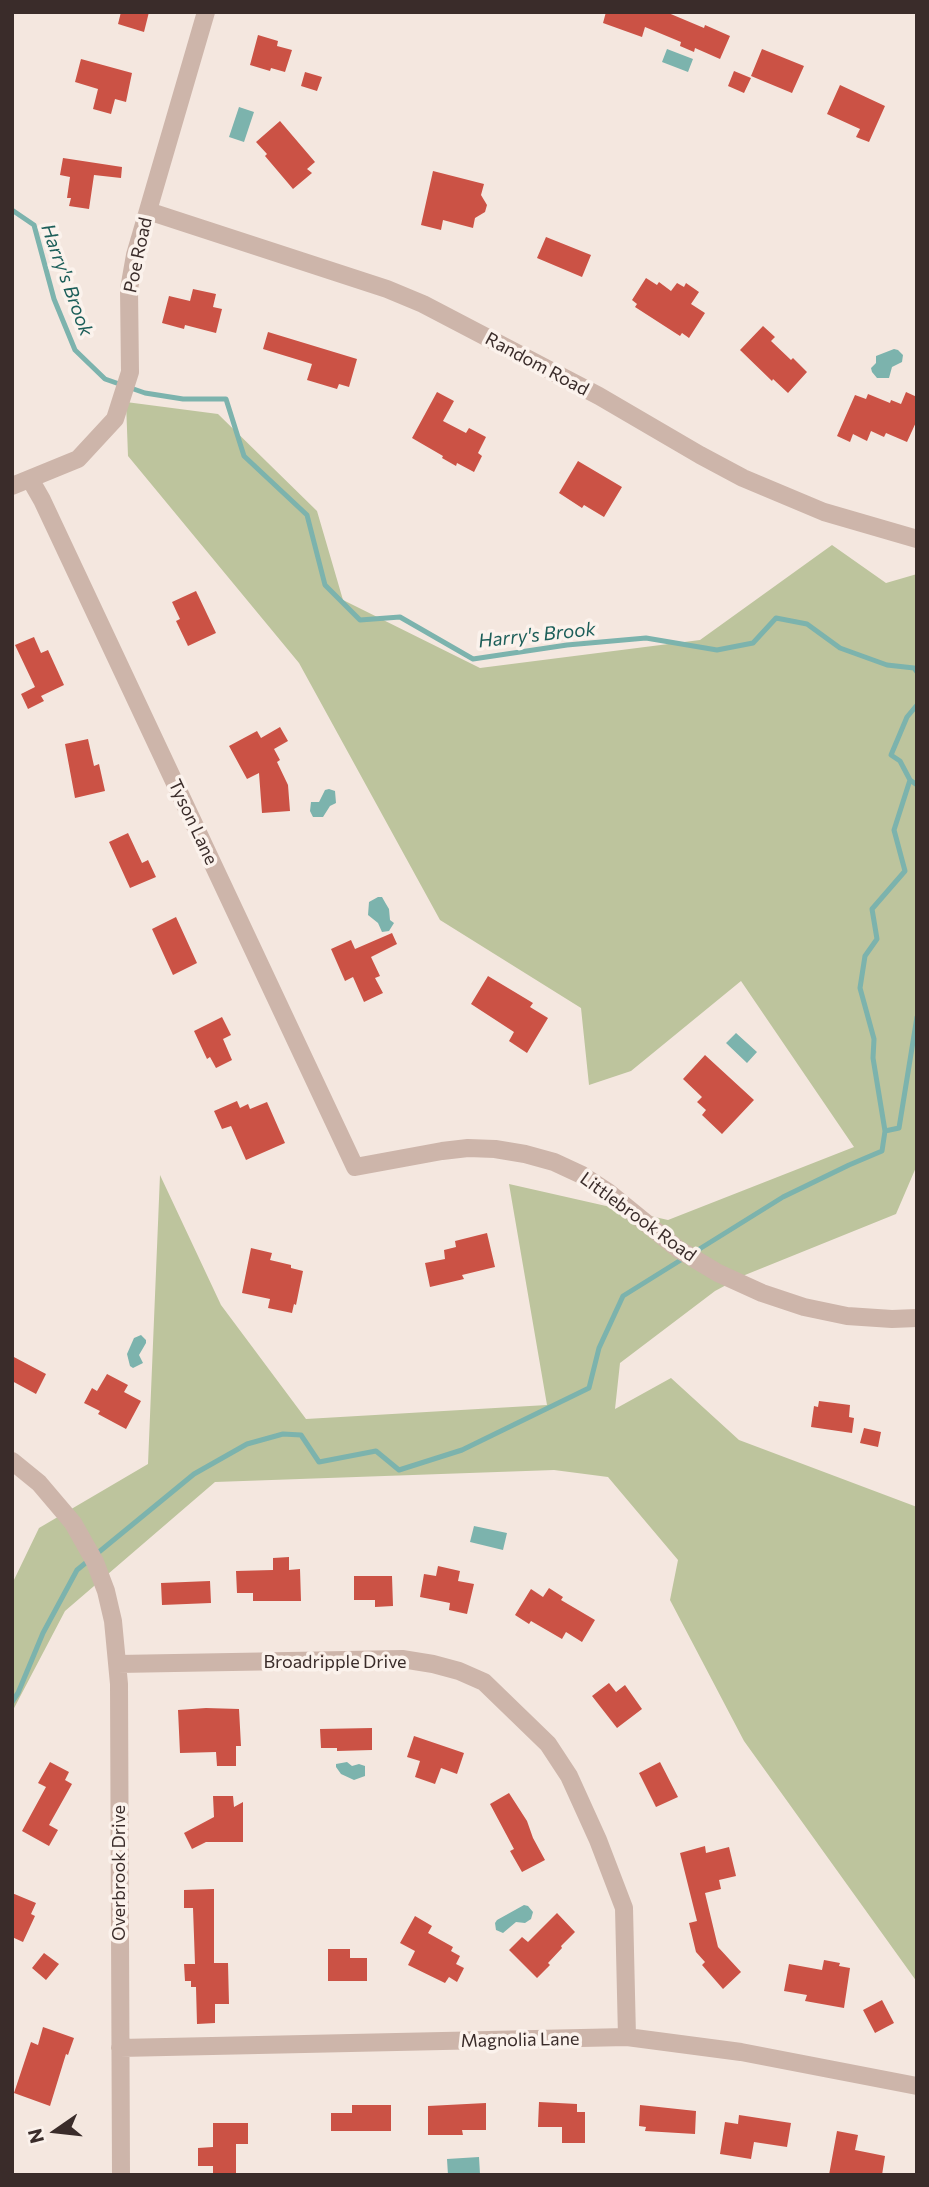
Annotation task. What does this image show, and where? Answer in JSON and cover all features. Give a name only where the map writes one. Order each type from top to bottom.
[{"type":"street","name":"Poe Road","points":[[12,486],[78,459],[115,419],[130,372],[128,289],[206,12]]},
{"type":"street","name":"Random Road","points":[[148,211],[387,289],[423,304],[599,396],[743,478],[824,512],[917,539]]},
{"type":"street","name":"Tyson Lane","points":[[30,479],[355,1167]]},
{"type":"street","name":"Littlebrook Road","points":[[355,1167],[468,1148],[525,1154],[554,1162],[582,1175],[608,1192],[678,1249],[718,1273],[762,1293],[804,1307],[847,1316],[917,1318]]},
{"type":"street","name":"Overbrook Drive","points":[[12,1461],[39,1483],[63,1509],[80,1535],[99,1574],[113,1621],[118,1664],[121,2175]]},
{"type":"street","name":"Broadripple Drive","points":[[118,1664],[402,1659],[433,1664],[484,1682],[548,1744],[569,1776],[602,1850],[624,1908],[627,2037]]},
{"type":"street","name":"Magnolia Lane","points":[[120,2048],[627,2037],[741,2052],[917,2086]]},
{"type":"green space","points":[[126,402],[218,414],[317,511],[343,600],[480,668],[700,640],[832,545],[886,583],[917,574],[917,1165],[896,1214],[745,1275],[715,1291],[620,1363],[615,1409],[671,1378],[739,1440],[917,1507],[917,1982],[744,1741],[670,1600],[678,1560],[608,1477],[554,1470],[215,1482],[65,1611],[12,1712],[12,1584],[39,1528],[148,1464],[160,1175],[221,1305],[306,1419],[547,1405],[509,1184],[668,1220],[854,1147],[741,981],[631,1071],[589,1085],[581,1008],[440,920],[299,663],[128,456]]},
{"type":"water","points":[[667,49],[693,59],[688,72],[662,62]]},
{"type":"water","points":[[239,107],[254,112],[244,142],[229,137]]},
{"type":"water","points":[[894,349],[903,355],[902,362],[892,367],[889,378],[877,378],[871,368],[876,363],[876,356]]},
{"type":"water","points":[[325,790],[335,791],[336,803],[330,806],[323,817],[313,817],[310,811],[311,802],[319,802]]},
{"type":"water","points":[[382,897],[389,909],[390,920],[394,923],[389,931],[382,932],[378,923],[368,915],[369,902]]},
{"type":"water","points":[[736,1033],[757,1052],[747,1063],[726,1043]]},
{"type":"water","points":[[141,1335],[146,1340],[139,1355],[143,1363],[133,1368],[127,1354],[134,1338]]},
{"type":"water","points":[[474,1526],[507,1533],[503,1550],[470,1542]]},
{"type":"water","points":[[347,1762],[352,1766],[365,1766],[365,1776],[354,1780],[341,1774],[336,1764]]},
{"type":"water","points":[[524,1905],[533,1912],[531,1919],[525,1923],[516,1922],[503,1933],[496,1930],[497,1920]]},
{"type":"water","points":[[479,2157],[480,2174],[448,2175],[447,2159]]},
{"type":"building","points":[[121,12],[149,12],[144,32],[118,24]]},
{"type":"building","points":[[606,12],[666,12],[730,36],[720,59],[695,48],[694,52],[680,46],[681,42],[645,27],[642,37],[603,23]]},
{"type":"building","points":[[258,35],[278,41],[277,46],[292,50],[285,72],[250,65]]},
{"type":"building","points":[[762,49],[804,66],[792,93],[751,76]]},
{"type":"building","points":[[81,59],[132,73],[126,102],[115,99],[111,114],[93,109],[98,89],[75,82]]},
{"type":"building","points":[[734,71],[751,78],[744,93],[728,86]]},
{"type":"building","points":[[305,72],[322,77],[317,91],[301,86]]},
{"type":"building","points":[[840,85],[885,106],[869,142],[856,137],[860,129],[827,114]]},
{"type":"building","points":[[280,121],[315,162],[307,169],[312,173],[293,189],[256,142]]},
{"type":"building","points":[[63,158],[122,167],[121,178],[94,175],[89,209],[69,206],[71,198],[67,198],[70,177],[60,175]]},
{"type":"building","points":[[433,171],[484,184],[481,195],[487,205],[485,212],[475,218],[473,228],[443,220],[441,230],[421,225]]},
{"type":"building","points":[[546,237],[591,255],[582,277],[537,258]]},
{"type":"building","points":[[646,278],[657,285],[659,282],[671,291],[677,283],[684,287],[686,283],[699,292],[691,304],[705,313],[689,338],[682,333],[680,336],[635,307],[637,304],[632,300]]},
{"type":"building","points":[[193,289],[216,294],[213,307],[222,309],[216,333],[185,325],[184,329],[162,323],[169,296],[190,301]]},
{"type":"building","points":[[763,326],[775,337],[771,341],[807,372],[788,393],[740,350]]},
{"type":"building","points":[[268,332],[357,359],[349,387],[339,384],[337,389],[307,380],[312,364],[263,349]]},
{"type":"building","points":[[437,392],[454,401],[443,421],[466,433],[469,428],[486,437],[478,453],[482,456],[474,472],[457,463],[456,466],[412,438]]},
{"type":"building","points":[[906,392],[917,397],[917,420],[907,442],[886,433],[884,437],[871,431],[867,441],[853,434],[850,442],[837,436],[855,395],[866,399],[868,394],[890,403],[891,400],[901,404]]},
{"type":"building","points":[[578,461],[622,487],[604,517],[584,505],[582,508],[559,493]]},
{"type":"building","points":[[196,591],[216,633],[188,646],[176,621],[180,619],[172,602]]},
{"type":"building","points":[[34,637],[41,653],[48,650],[64,685],[41,696],[44,701],[28,709],[21,694],[35,687],[15,645]]},
{"type":"building","points":[[280,727],[288,741],[274,749],[288,785],[290,811],[262,813],[259,773],[247,779],[229,746],[257,731],[261,738]]},
{"type":"building","points":[[88,739],[94,766],[99,764],[105,791],[75,798],[65,744]]},
{"type":"building","points":[[128,833],[142,863],[148,860],[156,877],[130,888],[109,842]]},
{"type":"building","points":[[176,917],[197,963],[173,975],[152,929]]},
{"type":"building","points":[[392,933],[397,944],[371,957],[380,976],[375,978],[383,993],[364,1002],[353,977],[345,981],[331,949],[351,940],[355,949]]},
{"type":"building","points":[[488,976],[533,1003],[530,1007],[548,1018],[527,1053],[509,1041],[514,1032],[471,1004]]},
{"type":"building","points":[[222,1017],[231,1035],[223,1039],[232,1060],[216,1068],[210,1057],[207,1059],[194,1031]]},
{"type":"building","points":[[705,1055],[754,1100],[722,1134],[702,1115],[706,1110],[697,1102],[702,1097],[683,1079]]},
{"type":"building","points":[[237,1101],[240,1108],[248,1104],[250,1109],[267,1102],[285,1143],[246,1160],[231,1126],[222,1129],[214,1111]]},
{"type":"building","points":[[487,1233],[495,1267],[462,1275],[464,1279],[430,1287],[425,1263],[445,1259],[444,1250],[456,1247],[455,1241]]},
{"type":"building","points":[[251,1248],[272,1253],[270,1260],[303,1271],[292,1313],[268,1308],[270,1299],[242,1293]]},
{"type":"building","points":[[12,1356],[46,1374],[36,1394],[12,1381]]},
{"type":"building","points":[[107,1374],[128,1385],[124,1392],[141,1401],[126,1429],[84,1403],[92,1388],[97,1391]]},
{"type":"building","points":[[819,1401],[850,1405],[849,1417],[854,1418],[852,1433],[811,1427],[814,1406],[818,1407]]},
{"type":"building","points":[[864,1428],[881,1432],[878,1447],[860,1443]]},
{"type":"building","points":[[289,1557],[289,1570],[300,1569],[301,1601],[253,1601],[253,1593],[237,1593],[236,1571],[273,1570],[273,1558]]},
{"type":"building","points":[[438,1566],[460,1571],[458,1581],[474,1584],[467,1614],[449,1610],[450,1603],[420,1597],[424,1574],[436,1576]]},
{"type":"building","points":[[354,1576],[392,1576],[393,1606],[375,1607],[375,1600],[354,1600]]},
{"type":"building","points":[[210,1581],[211,1603],[162,1605],[161,1583]]},
{"type":"building","points":[[549,1588],[563,1597],[561,1600],[595,1620],[582,1642],[566,1632],[562,1639],[515,1615],[531,1589],[543,1597]]},
{"type":"building","points":[[609,1683],[616,1692],[625,1685],[642,1709],[617,1728],[592,1696]]},
{"type":"building","points":[[239,1709],[241,1746],[236,1746],[236,1766],[217,1766],[216,1752],[180,1753],[178,1710]]},
{"type":"building","points":[[372,1728],[372,1750],[337,1751],[337,1748],[321,1748],[320,1729]]},
{"type":"building","points":[[414,1736],[464,1753],[457,1774],[441,1768],[435,1784],[415,1777],[420,1761],[407,1757]]},
{"type":"building","points":[[50,1762],[69,1772],[65,1780],[72,1784],[49,1825],[58,1830],[49,1846],[22,1831],[46,1787],[38,1783]]},
{"type":"building","points":[[660,1762],[678,1797],[656,1807],[639,1773]]},
{"type":"building","points":[[509,1793],[527,1821],[545,1860],[522,1872],[510,1851],[514,1849],[490,1804]]},
{"type":"building","points":[[213,1796],[233,1796],[234,1807],[243,1802],[243,1842],[206,1842],[192,1849],[184,1833],[214,1817]]},
{"type":"building","points":[[705,1846],[706,1853],[729,1847],[736,1876],[719,1880],[721,1889],[705,1893],[718,1947],[741,1972],[723,1989],[702,1965],[705,1962],[696,1952],[689,1923],[697,1921],[680,1853]]},
{"type":"building","points":[[214,1889],[214,1963],[228,1963],[229,2004],[215,2004],[215,2023],[197,2024],[196,1987],[191,1987],[191,1981],[185,1981],[184,1964],[195,1964],[193,1908],[184,1908],[184,1890]]},
{"type":"building","points":[[12,1893],[36,1903],[31,1914],[35,1916],[23,1942],[12,1937]]},
{"type":"building","points":[[557,1913],[575,1932],[537,1978],[509,1950],[522,1937],[528,1942]]},
{"type":"building","points":[[415,1916],[432,1926],[428,1933],[453,1947],[451,1951],[460,1956],[456,1964],[464,1968],[457,1982],[449,1977],[445,1983],[408,1965],[415,1951],[400,1943]]},
{"type":"building","points":[[328,1949],[350,1949],[350,1958],[367,1958],[367,1981],[328,1981]]},
{"type":"building","points":[[44,1953],[59,1964],[46,1980],[32,1968]]},
{"type":"building","points":[[824,1960],[850,1968],[844,2008],[805,2001],[807,1995],[784,1991],[789,1964],[822,1970]]},
{"type":"building","points":[[882,2000],[894,2023],[875,2033],[863,2010]]},
{"type":"building","points":[[43,2027],[74,2038],[68,2055],[66,2054],[50,2106],[14,2093],[31,2042],[38,2045]]},
{"type":"building","points":[[539,2102],[577,2104],[577,2112],[585,2112],[585,2143],[562,2143],[562,2127],[538,2127]]},
{"type":"building","points":[[486,2103],[486,2130],[462,2130],[463,2135],[428,2135],[428,2106]]},
{"type":"building","points":[[352,2105],[391,2105],[391,2131],[331,2131],[331,2113],[352,2113]]},
{"type":"building","points":[[640,2105],[696,2111],[695,2134],[645,2131],[646,2127],[639,2126]]},
{"type":"building","points":[[739,2115],[791,2123],[787,2147],[754,2142],[751,2159],[720,2154],[725,2122],[738,2124]]},
{"type":"building","points":[[213,2123],[248,2123],[248,2144],[236,2144],[236,2175],[213,2175],[213,2166],[198,2166],[198,2148],[213,2147]]},
{"type":"building","points":[[837,2131],[858,2135],[855,2150],[885,2156],[882,2175],[829,2175]]},
{"type":"waterway","name":"Harry's Brook","points":[[12,210],[34,225],[54,299],[75,350],[105,379],[145,393],[183,399],[226,399],[244,456],[307,515],[325,585],[360,620],[400,617],[473,659],[567,645],[646,638],[717,650],[753,643],[776,618],[807,624],[840,648],[887,665],[914,668],[917,672]]},
{"type":"waterway","name":"Harry's Brook","points":[[917,705],[907,717],[891,755],[900,761],[910,780],[917,785]]},
{"type":"waterway","points":[[885,1131],[873,1058],[874,1039],[860,988],[865,956],[877,939],[872,909],[905,871],[894,830],[910,780]]},
{"type":"waterway","points":[[693,1253],[783,1197],[882,1151],[885,1131],[899,1128],[917,1017]]},
{"type":"waterway","points":[[12,1702],[43,1633],[77,1570],[194,1474],[247,1444],[283,1434],[301,1435],[319,1462],[376,1451],[399,1470],[462,1450],[589,1388],[599,1348],[623,1296],[684,1258]]}]
